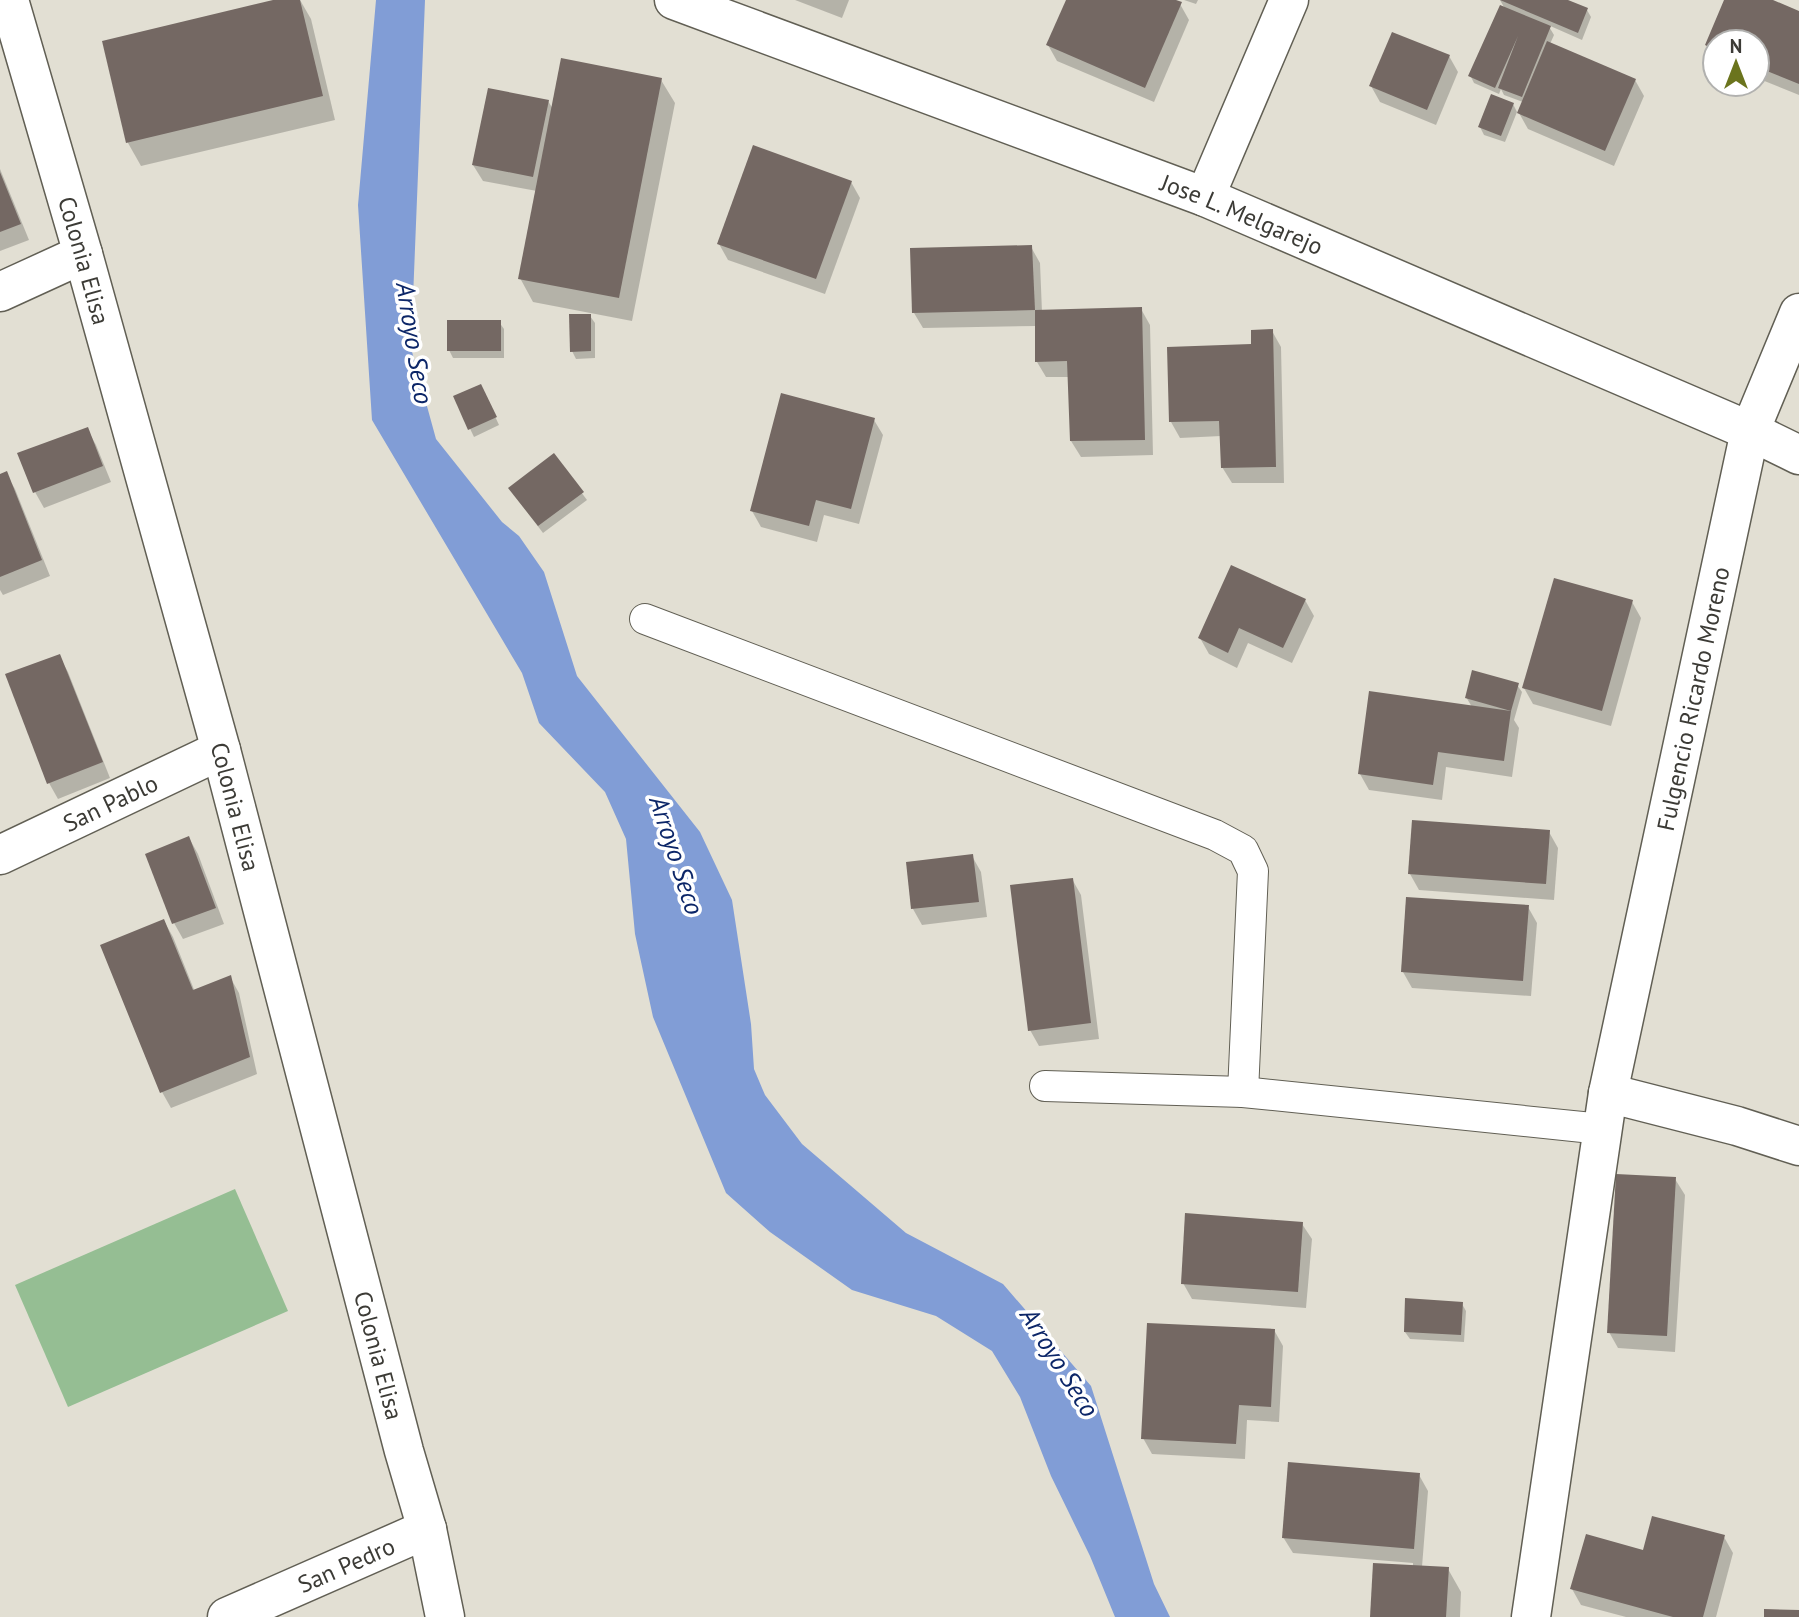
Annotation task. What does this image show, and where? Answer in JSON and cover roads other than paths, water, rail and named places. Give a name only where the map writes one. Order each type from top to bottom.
[{"type":"street","name":"Colonia Elisa","points":[[9,0],[83,254],[221,750],[404,1451],[427,1529],[445,1617]]},
{"type":"street","name":"Jose L. Melgarejo","points":[[674,0],[1205,197],[1750,431],[1799,455]]},
{"type":"street","points":[[1205,197],[1289,0]]},
{"type":"street","points":[[0,292],[83,254]]},
{"type":"street","name":"Fulgencio Ricardo Moreno","points":[[1531,1617],[1605,1111],[1750,431],[1799,313]]},
{"type":"street","name":"San Pablo","points":[[0,855],[221,750]]},
{"type":"street","points":[[1605,1111],[1737,1126],[1799,1146]]},
{"type":"street","name":"San Pedro","points":[[227,1617],[427,1529]]},
{"type":"lane","points":[[645,619],[1215,835],[1242,850],[1253,871],[1242,1092]]},
{"type":"lane","points":[[1045,1086],[1242,1092],[1605,1111]]},
{"type":"water","name":"Arroyo Seco","points":[[376,0],[425,0],[411,348],[436,439],[502,522],[519,536],[544,572],[577,676],[700,832],[732,900],[751,1024],[754,1069],[765,1095],[802,1144],[906,1233],[1003,1284],[1091,1386],[1154,1584],[1170,1617],[1115,1617],[1090,1556],[1051,1476],[1020,1397],[992,1351],[936,1316],[852,1290],[770,1232],[726,1193],[653,1017],[635,934],[626,839],[605,792],[539,723],[522,673],[372,420],[358,205]]}]
